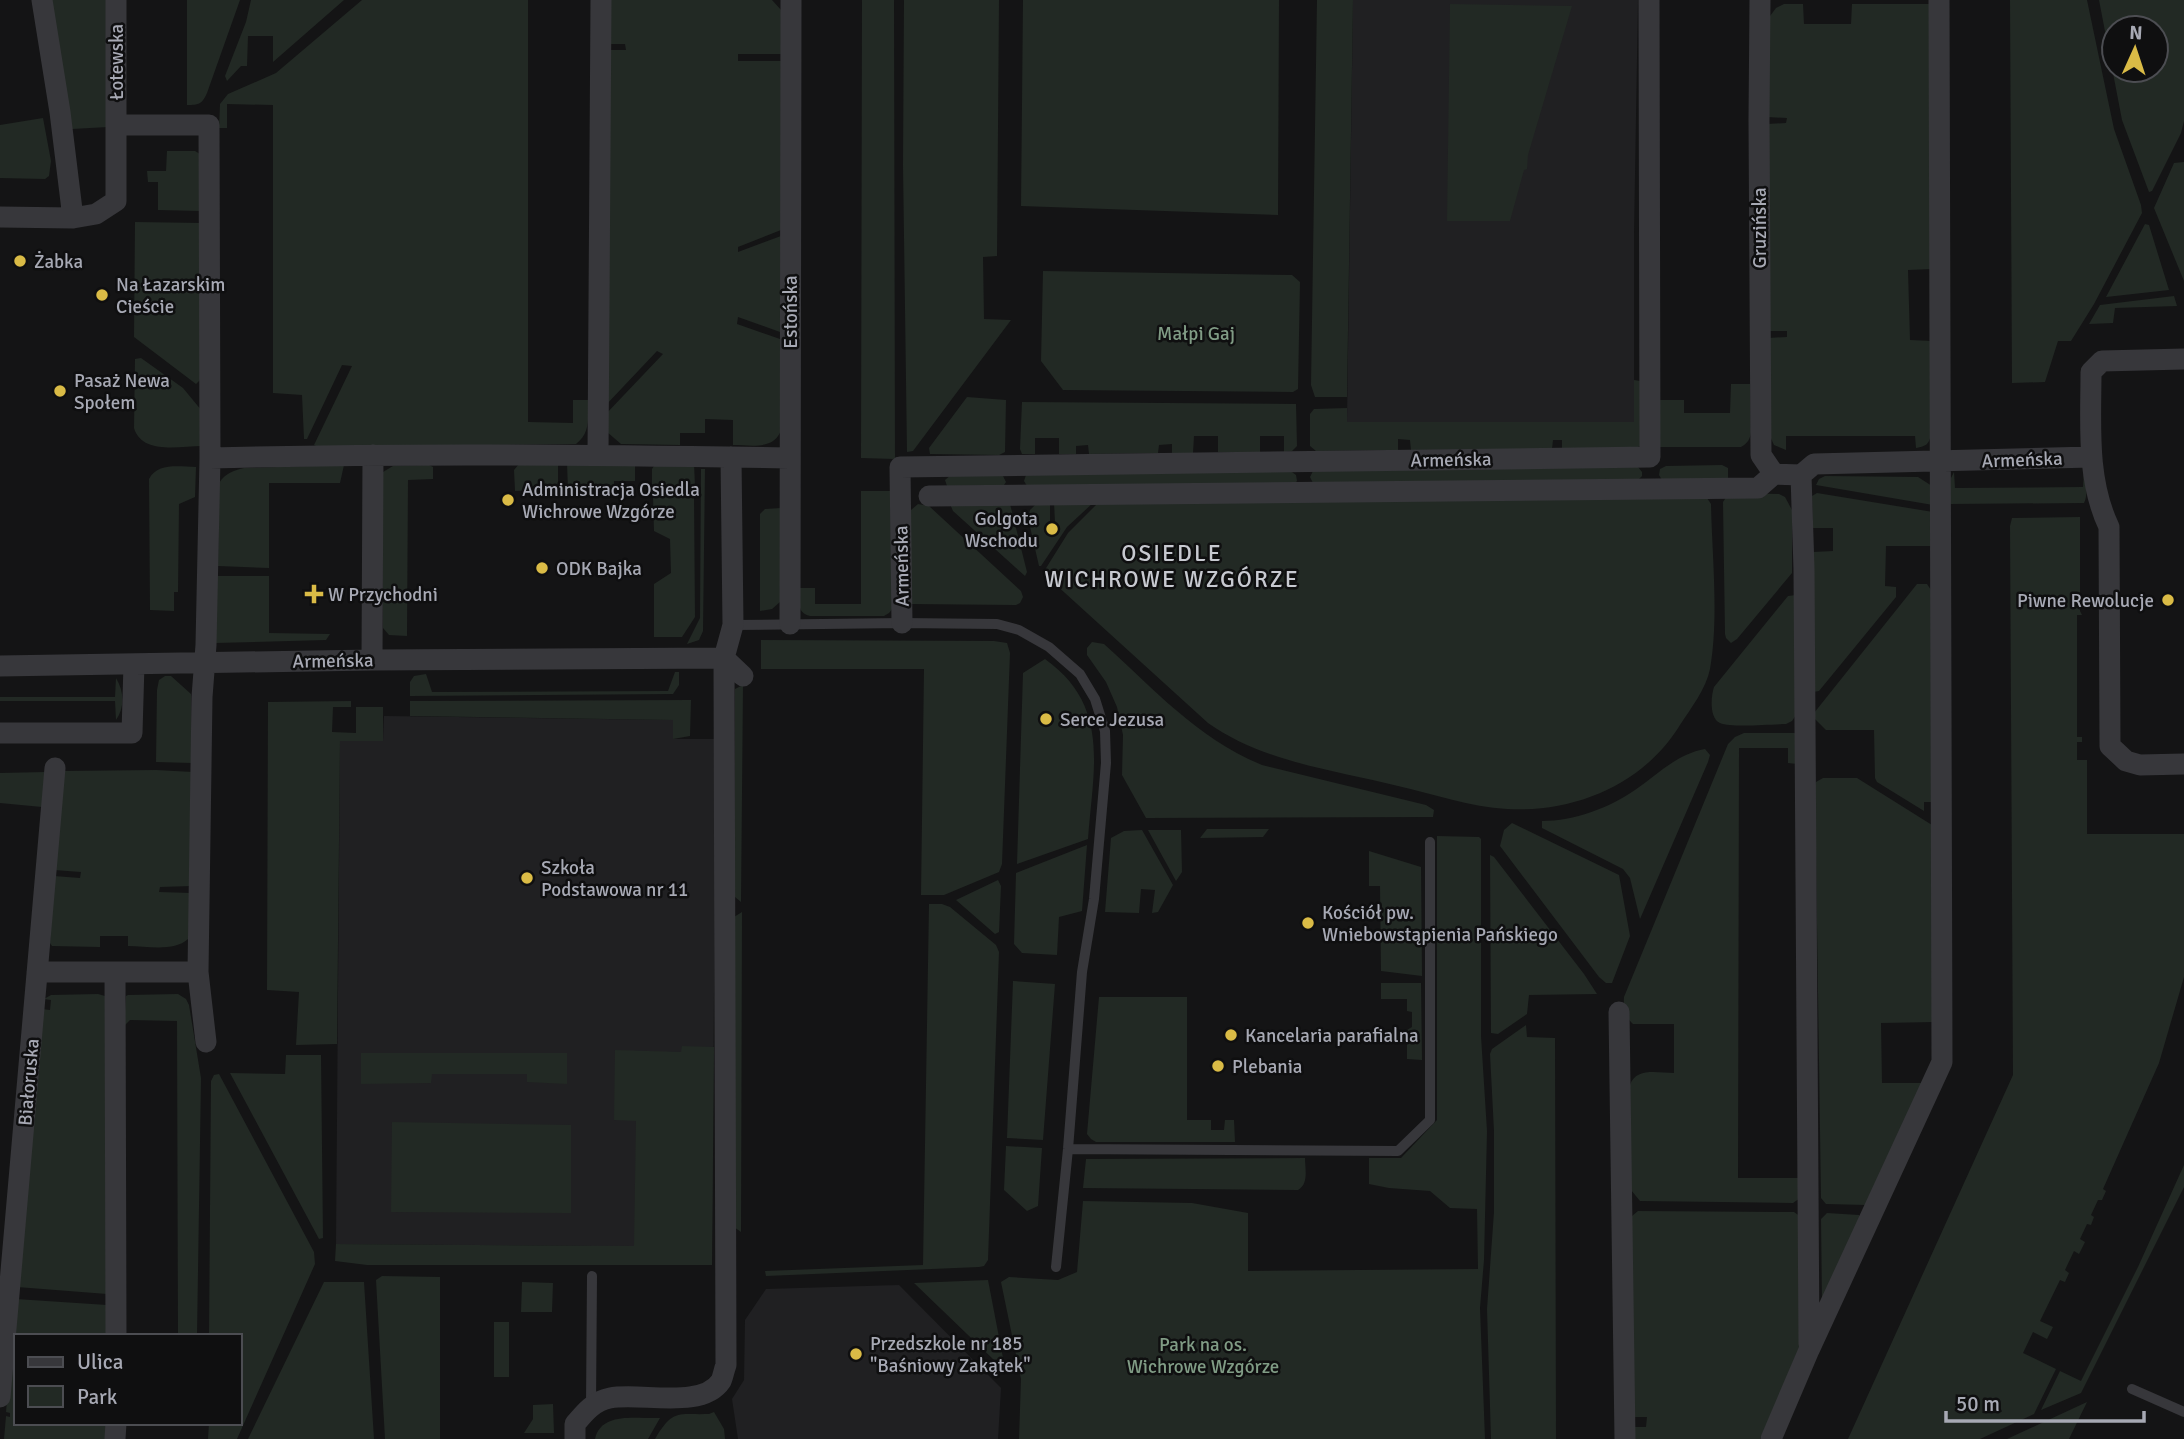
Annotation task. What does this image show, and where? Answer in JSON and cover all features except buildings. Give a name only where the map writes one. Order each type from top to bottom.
[{"type":"street","points":[[0,217],[73,218],[61,111],[41,0]]},
{"type":"street","name":"Łotewska","points":[[73,218],[96,214],[116,201],[116,0]]},
{"type":"street","points":[[598,455],[601,0]]},
{"type":"street","name":"Estońska","points":[[790,0],[790,624]]},
{"type":"street","name":"Armeńska","points":[[902,623],[900,467],[1650,457],[1649,0]]},
{"type":"street","name":"Gruzińska","points":[[1760,0],[1761,455],[1774,474]]},
{"type":"street","points":[[1772,1439],[1942,1062],[1939,0]]},
{"type":"street","points":[[116,125],[209,125],[209,458],[198,972],[206,1042]]},
{"type":"street","name":"Armeńska","points":[[929,496],[1758,488],[1774,474],[1801,481],[1814,464],[2091,457],[2091,372],[2102,362],[2184,359]]},
{"type":"street","points":[[209,458],[304,455],[373,461],[598,455],[789,458]]},
{"type":"street","points":[[575,1439],[575,1424],[600,1402],[696,1396],[712,1391],[722,1380],[726,1365],[733,1245],[724,658],[733,625],[731,457]]},
{"type":"street","points":[[2091,457],[2102,511],[2109,527],[2109,746],[2126,761],[2140,765],[2184,764]]},
{"type":"street","points":[[372,660],[373,461]]},
{"type":"street","points":[[1801,481],[1810,1350]]},
{"type":"street","points":[[724,658],[743,676]]},
{"type":"street","name":"Armeńska","points":[[0,666],[724,658]]},
{"type":"street","points":[[0,733],[132,733],[134,664]]},
{"type":"street","name":"Białoruska","points":[[0,1397],[55,768]]},
{"type":"street","points":[[37,972],[198,972]]},
{"type":"street","points":[[115,972],[116,1334]]},
{"type":"street","points":[[1619,1012],[1625,1439]]},
{"type":"lane","name":"Armeńska","points":[[733,625],[902,623]]},
{"type":"lane","points":[[902,623],[997,624],[1019,630],[1049,647],[1080,674],[1095,699],[1102,721],[1106,763],[1094,899],[1082,972],[1056,1267]]},
{"type":"lane","points":[[1068,1149],[1398,1151],[1430,1120],[1430,842]]},
{"type":"lane","points":[[592,1276],[600,1402]]},
{"type":"lane","points":[[2132,1389],[2184,1412]]},
{"type":"shaded area","points":[[1353,0],[1638,0],[1634,422],[1347,422]]},
{"type":"shaded area","name":"Szkoła Podstawowa nr 11","points":[[384,716],[673,720],[673,739],[716,739],[712,1247],[336,1244],[340,741],[383,741]]},
{"type":"shaded area","name":"Przedszkole nr 185 \"Baśniowy Zakątek\"","points":[[899,1285],[1001,1388],[998,1439],[738,1439],[732,1399],[744,1380],[745,1320],[766,1289]]},
{"type":"green space","points":[[51,0],[107,0],[108,127],[72,129]]},
{"type":"green space","points":[[187,0],[240,0],[207,93],[202,102],[191,105],[187,105]]},
{"type":"green space","points":[[251,0],[344,0],[273,62],[273,36],[248,36],[247,66],[241,66],[227,81],[225,76],[246,22]]},
{"type":"green space","points":[[362,0],[528,0],[528,422],[573,423],[573,400],[588,400],[586,429],[576,444],[318,447],[314,445],[352,366],[342,365],[307,439],[304,439],[302,395],[273,393],[273,105],[227,104],[227,128],[219,128],[220,104],[228,94],[276,73]]},
{"type":"green space","points":[[605,0],[772,0],[782,11],[781,54],[738,54],[738,61],[781,61],[781,230],[738,247],[738,252],[781,236],[780,332],[738,317],[737,324],[780,339],[782,427],[779,435],[769,443],[755,446],[733,445],[733,420],[705,419],[705,433],[680,433],[680,445],[621,444],[607,432],[604,416],[663,354],[657,351],[605,406],[605,50],[626,50],[625,44],[606,44]]},
{"type":"green space","points":[[862,0],[894,0],[895,459],[861,458]]},
{"type":"green space","points":[[904,0],[999,0],[997,256],[983,257],[984,319],[1011,320],[913,451],[907,452],[903,165]]},
{"type":"green space","points":[[1023,0],[1279,0],[1278,215],[1021,206]]},
{"type":"green space","points":[[1317,0],[1353,0],[1347,397],[1315,397],[1311,385]]},
{"type":"green space","points":[[2010,0],[2087,0],[2100,62],[2100,84],[2105,84],[2114,129],[2142,213],[2094,304],[2071,341],[2058,341],[2045,382],[2012,383]]},
{"type":"green space","points":[[2099,0],[2184,0],[2184,121],[2181,133],[2152,191],[2149,192],[2122,120],[2115,84],[2170,84],[2170,14],[2102,14]]},
{"type":"green space","points":[[1450,4],[1572,6],[1510,221],[1447,221]]},
{"type":"green space","points":[[1784,4],[1803,4],[1804,24],[1851,24],[1852,4],[1929,4],[1932,269],[1908,270],[1910,340],[1932,341],[1931,434],[1928,443],[1922,447],[1916,448],[1915,436],[1786,436],[1786,450],[1774,445],[1769,434],[1768,338],[1787,337],[1787,331],[1768,331],[1767,124],[1786,123],[1787,118],[1767,117],[1767,20],[1776,8]]},
{"type":"green space","points":[[43,118],[51,161],[49,176],[45,179],[0,178],[0,125]]},
{"type":"green space","points":[[167,151],[195,151],[200,154],[201,211],[158,210],[158,182],[148,182],[147,171],[166,171]]},
{"type":"green space","points":[[2184,162],[2184,281],[2154,208],[2174,163]]},
{"type":"green space","points":[[135,222],[202,223],[202,378],[196,384],[134,337]]},
{"type":"green space","points":[[2145,224],[2149,225],[2169,290],[2106,297]]},
{"type":"green space","name":"Małpi Gaj","points":[[1043,271],[1292,275],[1300,282],[1298,389],[1293,392],[1063,390],[1041,361]]},
{"type":"green space","points":[[2174,296],[2177,306],[2115,308],[2113,323],[2089,324],[2100,305]]},
{"type":"green space","points":[[141,358],[183,388],[202,411],[202,446],[153,446],[138,437],[134,428],[135,359]]},
{"type":"green space","points":[[1634,380],[1640,381],[1638,447],[1562,449],[1562,440],[1553,440],[1552,449],[1411,450],[1410,440],[1398,439],[1398,450],[1316,451],[1310,446],[1310,414],[1314,409],[1347,408],[1347,422],[1634,422]]},
{"type":"green space","points":[[1731,384],[1750,384],[1751,432],[1745,444],[1741,447],[1660,447],[1657,400],[1684,400],[1684,413],[1730,413]]},
{"type":"green space","points":[[967,397],[1006,400],[1005,452],[999,455],[930,454],[929,448]]},
{"type":"green space","points":[[1022,402],[1296,404],[1297,446],[1292,451],[1284,452],[1284,436],[1260,436],[1260,452],[1218,452],[1218,436],[1194,436],[1193,453],[1172,453],[1172,444],[1159,445],[1158,453],[1089,454],[1088,445],[1076,446],[1076,454],[1059,454],[1059,438],[1035,438],[1035,454],[1022,454]]},
{"type":"green space","points":[[558,463],[558,490],[515,491],[514,470],[519,464]]},
{"type":"green space","points":[[567,463],[635,463],[635,481],[614,481],[614,489],[568,490]]},
{"type":"green space","points":[[656,463],[694,463],[695,486],[652,488],[652,469]]},
{"type":"green space","points":[[344,465],[340,483],[269,483],[269,568],[218,566],[219,483],[227,475],[244,468]]},
{"type":"green space","points":[[1722,465],[1728,468],[1728,478],[1662,480],[1659,475],[1660,469],[1666,466]]},
{"type":"green space","points":[[393,466],[433,467],[433,479],[408,480],[407,636],[389,635],[383,628],[383,472]]},
{"type":"green space","points":[[196,467],[195,497],[179,504],[178,592],[174,592],[174,611],[150,610],[149,479],[164,468]]},
{"type":"green space","points":[[1638,467],[1642,476],[1638,480],[1313,483],[1310,477],[1313,471]]},
{"type":"green space","points":[[701,469],[705,469],[703,631],[699,640],[687,644],[700,618]]},
{"type":"green space","points":[[1289,470],[1296,475],[1297,481],[1294,484],[1027,486],[1024,481],[1026,475]]},
{"type":"green space","points":[[2084,470],[2084,503],[1949,504],[1954,472],[1955,488],[2083,487]]},
{"type":"green space","points":[[952,474],[1003,476],[1006,482],[1004,485],[947,486],[945,480]]},
{"type":"green space","points":[[1825,476],[1918,477],[1932,486],[1933,505],[1816,485],[1819,479]]},
{"type":"green space","points":[[861,491],[891,491],[893,608],[884,616],[810,616],[802,612],[799,605],[799,588],[815,588],[815,604],[861,604]]},
{"type":"green space","points":[[1729,493],[1779,494],[1785,497],[1792,510],[1792,573],[1731,643],[1725,634],[1723,502]]},
{"type":"green space","points":[[1817,493],[1933,512],[1933,546],[1886,546],[1885,586],[1896,587],[1896,597],[1819,691],[1813,692],[1813,552],[1833,551],[1833,528],[1813,528],[1812,496]]},
{"type":"green space","points":[[694,496],[695,617],[682,637],[654,637],[654,584],[671,573],[670,539],[654,531],[653,497]]},
{"type":"green space","points":[[1707,498],[1711,504],[1714,629],[1710,669],[1702,691],[1665,746],[1627,779],[1582,800],[1532,809],[1479,806],[1452,800],[1275,756],[1229,736],[1208,723],[1043,573],[1068,533],[1099,502]]},
{"type":"green space","points":[[1094,502],[1067,527],[1039,566],[1028,518],[1030,510],[1037,503],[1050,503],[1050,522],[1055,522],[1054,503]]},
{"type":"green space","points":[[918,504],[929,506],[1021,591],[1023,597],[1020,603],[910,604],[911,510]]},
{"type":"green space","points":[[950,504],[1010,504],[1027,572],[1025,576],[953,511]]},
{"type":"green space","points":[[781,508],[780,602],[772,609],[760,611],[760,514],[765,509]]},
{"type":"green space","points":[[2080,517],[2082,615],[2077,615],[2077,737],[2082,737],[2082,742],[2077,742],[2077,760],[2087,760],[2087,834],[2184,834],[2184,977],[2159,1063],[2103,1189],[2106,1191],[2102,1200],[2098,1200],[2091,1215],[2094,1217],[2091,1225],[2087,1224],[2080,1239],[2085,1242],[2079,1254],[2074,1251],[2065,1270],[2069,1273],[2065,1282],[2060,1280],[2040,1321],[2053,1327],[2047,1339],[2033,1332],[2023,1353],[2056,1369],[2034,1414],[1980,1439],[1848,1439],[2013,1075],[2010,526],[2012,518]]},
{"type":"green space","points":[[217,576],[269,576],[269,633],[330,634],[326,640],[215,643]]},
{"type":"green space","points":[[1917,584],[1927,584],[1931,590],[1933,802],[1924,802],[1924,811],[1877,782],[1874,730],[1826,730],[1814,718],[1814,713]]},
{"type":"green space","points":[[1796,595],[1796,715],[1786,724],[1742,726],[1720,723],[1712,712],[1714,687],[1788,596]]},
{"type":"green space","points":[[761,640],[1007,643],[1010,653],[1002,864],[999,872],[944,895],[921,895],[924,669],[761,669]]},
{"type":"green space","points":[[1092,642],[1104,644],[1178,712],[1239,754],[1262,765],[1426,805],[1434,810],[1433,817],[1146,818],[1122,775],[1123,735],[1117,707],[1106,682],[1087,655],[1087,648]]},
{"type":"green space","points":[[1045,659],[1066,677],[1080,697],[1089,718],[1094,764],[1088,839],[1017,864],[1023,673]]},
{"type":"green space","points":[[675,672],[679,672],[679,685],[673,694],[410,696],[410,682],[414,676],[426,674],[432,692],[668,691]]},
{"type":"green space","points":[[171,676],[191,694],[192,763],[156,762],[157,690],[159,680]]},
{"type":"green space","points":[[116,678],[122,699],[116,720],[115,701],[0,701],[0,697],[115,697]]},
{"type":"green space","points":[[743,685],[741,902],[735,897],[735,689]]},
{"type":"green space","points":[[691,700],[690,736],[673,739],[673,720],[410,716],[410,701]]},
{"type":"green space","points":[[351,701],[351,707],[333,707],[332,732],[356,733],[356,707],[383,707],[383,741],[340,741],[337,1044],[296,1045],[299,992],[267,990],[268,702]]},
{"type":"green space","points":[[1744,733],[1798,733],[1797,764],[1788,763],[1788,748],[1739,748],[1738,1178],[1800,1178],[1800,1198],[1793,1203],[1640,1201],[1631,1190],[1630,1085],[1633,1079],[1642,1073],[1674,1073],[1674,1024],[1633,1024],[1628,1019],[1624,997],[1728,744]]},
{"type":"green space","points":[[1705,749],[1710,755],[1708,762],[1640,919],[1630,878],[1623,869],[1542,828],[1542,821],[1566,819],[1603,808],[1635,790],[1685,755]]},
{"type":"green space","points":[[63,771],[193,772],[192,886],[160,887],[159,892],[191,893],[188,939],[175,946],[152,947],[128,946],[128,936],[100,936],[100,947],[52,946],[54,876],[80,878],[81,872],[54,870]]},
{"type":"green space","points":[[46,772],[42,807],[0,803],[0,773]]},
{"type":"green space","points":[[1823,778],[1857,778],[1932,825],[1935,1022],[1881,1023],[1882,1083],[1922,1083],[1866,1205],[1826,1204],[1821,1198],[1815,786],[1816,782]]},
{"type":"green space","points":[[1512,823],[1619,875],[1630,936],[1612,983],[1606,983],[1599,977],[1500,846],[1504,830]]},
{"type":"green space","points":[[1207,829],[1269,829],[1263,837],[1200,838]]},
{"type":"green space","points":[[1142,830],[1173,885],[1158,912],[1152,913],[1155,890],[1141,889],[1139,913],[1105,912],[1111,838],[1124,831]]},
{"type":"green space","points":[[1148,830],[1181,830],[1182,872],[1176,881]]},
{"type":"green space","name":"Park na os. Wichrowe Wzgórze","points":[[1437,836],[1481,839],[1481,1036],[1487,1131],[1484,1260],[1480,1308],[1485,1439],[1019,1439],[1021,1379],[1001,1282],[1009,1277],[1058,1280],[1077,1272],[1083,1201],[1192,1203],[1248,1213],[1248,1271],[1478,1269],[1477,1209],[1450,1208],[1430,1191],[1369,1184],[1369,1158],[1401,1158],[1437,1120]]},
{"type":"green space","points":[[1087,845],[1082,911],[1059,917],[1057,955],[1022,953],[1014,944],[1016,873]]},
{"type":"green space","points":[[1369,851],[1421,867],[1422,976],[1381,971],[1380,886],[1369,886]]},
{"type":"green space","points":[[1490,855],[1597,994],[1529,995],[1527,1014],[1498,1034],[1491,1033]]},
{"type":"green space","points":[[998,880],[1001,886],[999,932],[995,934],[956,900]]},
{"type":"green space","points":[[929,904],[950,907],[996,945],[999,952],[988,1260],[984,1266],[979,1267],[766,1276],[765,1271],[923,1265]]},
{"type":"green space","points":[[742,912],[741,1232],[734,1227],[734,917]]},
{"type":"green space","points":[[1013,981],[1055,984],[1043,1140],[1007,1138]]},
{"type":"green space","points":[[1381,983],[1421,983],[1422,1060],[1407,1059],[1407,1030],[1412,1027],[1412,1012],[1407,1011],[1407,999],[1381,999]]},
{"type":"green space","points":[[178,994],[186,999],[189,1005],[201,1078],[197,1334],[178,1334],[177,1021],[130,1020],[124,1026],[128,995]]},
{"type":"green space","points":[[51,995],[105,996],[107,1294],[17,1287],[42,1009],[50,1010],[51,1000],[44,999]]},
{"type":"green space","points":[[1099,997],[1187,997],[1187,1120],[1211,1120],[1211,1130],[1224,1130],[1225,1120],[1234,1120],[1235,1142],[1096,1142],[1091,1139],[1087,1134]]},
{"type":"green space","points":[[1526,1025],[1527,1037],[1555,1038],[1556,1439],[1491,1439],[1487,1309],[1494,1212],[1494,1131],[1490,1054],[1492,1049]]},
{"type":"green space","points":[[682,1046],[714,1047],[712,1265],[367,1265],[335,1261],[336,1244],[634,1246],[636,1121],[614,1120],[615,1050],[681,1052]]},
{"type":"green space","points":[[361,1053],[567,1053],[567,1084],[527,1082],[527,1074],[432,1074],[431,1083],[361,1084]]},
{"type":"green space","points":[[286,1055],[321,1055],[323,1238],[319,1239],[230,1073],[285,1074]]},
{"type":"green space","points":[[219,1074],[314,1252],[315,1264],[237,1439],[208,1439],[209,1425],[242,1425],[242,1334],[209,1334],[211,1081],[214,1075]]},
{"type":"green space","points":[[392,1122],[571,1125],[571,1213],[391,1212]]},
{"type":"green space","points":[[1006,1146],[1042,1148],[1038,1206],[1027,1211],[1004,1190]]},
{"type":"green space","points":[[1305,1158],[1305,1180],[1298,1190],[1083,1188],[1086,1159]]},
{"type":"green space","points":[[2184,1165],[2184,1187],[2081,1393],[2041,1410],[2060,1371],[2081,1381],[2138,1267]]},
{"type":"green space","points":[[1638,1211],[1794,1212],[1801,1217],[1801,1348],[1760,1439],[1631,1439],[1631,1427],[1646,1427],[1647,1417],[1631,1417],[1632,1216]]},
{"type":"green space","points":[[1827,1213],[1859,1215],[1862,1221],[1822,1304],[1821,1219]]},
{"type":"green space","points":[[382,1276],[440,1277],[440,1439],[385,1439],[376,1280]]},
{"type":"green space","points":[[988,1280],[1003,1358],[994,1360],[914,1283]]},
{"type":"green space","points":[[324,1282],[364,1282],[374,1439],[248,1439]]},
{"type":"green space","points":[[522,1282],[553,1283],[552,1312],[521,1312]]},
{"type":"green space","points":[[16,1299],[107,1305],[107,1334],[14,1334],[14,1425],[108,1425],[108,1439],[4,1439],[6,1416],[10,1417],[10,1413],[6,1412]]},
{"type":"green space","points":[[494,1322],[509,1322],[509,1377],[494,1377]]},
{"type":"green space","points":[[2087,1402],[2069,1439],[2007,1439]]},
{"type":"green space","points":[[553,1404],[554,1433],[524,1433],[533,1419],[533,1405]]},
{"type":"green space","points":[[714,1412],[724,1429],[725,1439],[655,1439],[672,1418],[683,1414]]},
{"type":"green space","points":[[660,1418],[648,1439],[595,1439],[604,1424],[612,1420]]},
{"type":"place","name":"Żabka","points":[[20,261]]},
{"type":"place","name":"Na Łazarskim Cieście","points":[[102,295]]},
{"type":"place","name":"Pasaż Newa Społem","points":[[60,391]]},
{"type":"place","name":"Administracja Osiedla Wichrowe Wzgórze","points":[[508,500]]},
{"type":"place","name":"Golgota Wschodu","points":[[1052,529]]},
{"type":"place","name":"ODK Bajka","points":[[542,568]]},
{"type":"place","name":"W Przychodni","points":[[314,594]]},
{"type":"place","name":"Piwne Rewolucje","points":[[2168,600]]},
{"type":"place","name":"Serce Jezusa","points":[[1046,719]]},
{"type":"place","name":"Szkoła Podstawowa nr 11","points":[[527,878]]},
{"type":"place","name":"Kościół pw. Wniebowstąpienia Pańskiego","points":[[1308,923]]},
{"type":"place","name":"Kancelaria parafialna","points":[[1231,1035]]},
{"type":"place","name":"Plebania","points":[[1218,1066]]},
{"type":"place","name":"Przedszkole nr 185 \"Baśniowy Zakątek\"","points":[[856,1354]]},
{"type":"district","name":"OSIEDLE WICHROWE WZGÓRZE","points":[[1172,566]]}]
